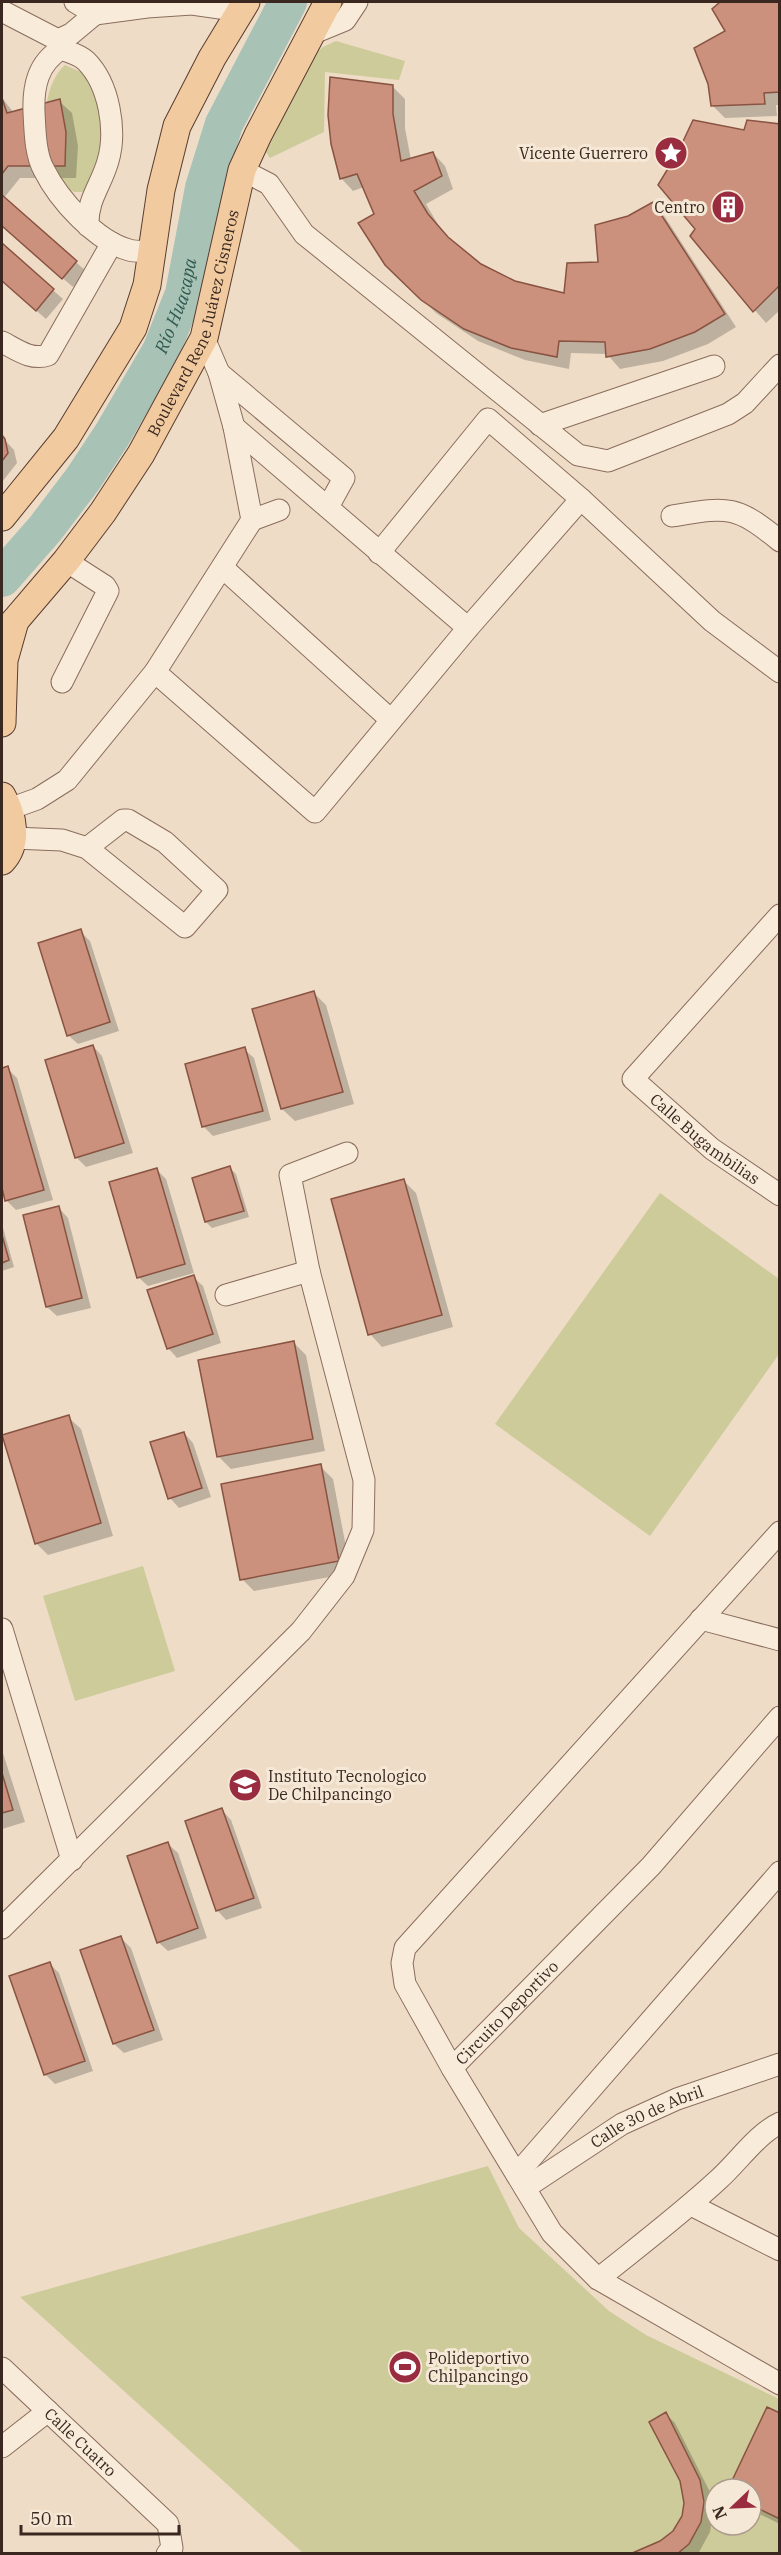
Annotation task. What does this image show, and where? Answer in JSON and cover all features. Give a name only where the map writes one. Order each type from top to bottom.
[{"type":"main road","name":"Boulevard Rene Juárez Cisneros","points":[[2,723],[4,660],[8,628],[66,561],[103,512],[141,454],[204,338],[242,170],[328,2]]},
{"type":"main road","points":[[2,517],[66,438],[133,328],[147,285],[161,189],[177,126],[212,58],[243,6]]},
{"type":"main road","points":[[5,802],[7,849]]},
{"type":"street","points":[[75,2],[95,14]]},
{"type":"street","points":[[311,34],[345,20],[357,2]]},
{"type":"street","points":[[152,252],[130,250],[112,243],[87,226],[58,192],[43,169],[38,152],[34,101],[39,72],[49,56],[95,14],[192,4],[243,6]]},
{"type":"street","points":[[2,11],[85,60],[97,75],[110,117],[108,160],[87,210],[87,226]]},
{"type":"street","points":[[242,170],[269,184],[304,234],[578,455],[608,461],[728,414],[744,403],[780,365]]},
{"type":"street","points":[[2,342],[32,357],[40,358],[48,355],[112,243]]},
{"type":"street","points":[[204,338],[219,373],[234,427],[252,520]]},
{"type":"street","points":[[540,425],[714,366]]},
{"type":"street","points":[[219,373],[344,478],[328,507]]},
{"type":"street","points":[[380,553],[488,419],[581,499],[712,621],[780,672]]},
{"type":"street","points":[[234,427],[468,628]]},
{"type":"street","points":[[155,672],[315,812],[468,628],[581,499]]},
{"type":"street","points":[[672,516],[721,508],[742,514],[780,541]]},
{"type":"street","points":[[5,802],[37,799],[67,780],[155,672],[252,520],[279,510]]},
{"type":"street","points":[[62,682],[108,591],[105,586],[66,561]]},
{"type":"street","points":[[223,568],[391,720]]},
{"type":"street","points":[[7,849],[62,840],[87,848],[185,927],[217,890],[165,842],[128,820],[123,820],[87,848]]},
{"type":"street","name":"Calle Bugambilias","points":[[780,915],[633,1079],[712,1149],[780,1195]]},
{"type":"street","points":[[2,1928],[301,1631],[344,1576],[363,1530],[364,1480],[309,1271],[290,1175],[347,1153]]},
{"type":"street","points":[[226,1295],[309,1271]]},
{"type":"street","points":[[452,2068],[405,1984],[402,1963],[405,1948],[780,1533]]},
{"type":"street","points":[[701,1619],[780,1641]]},
{"type":"street","points":[[2,1629],[72,1860]]},
{"type":"street","name":"Circuito Deportivo","points":[[780,1717],[651,1866],[452,2068],[552,2233],[598,2279],[780,2384]]},
{"type":"street","points":[[521,2181],[780,1872]]},
{"type":"street","name":"Calle 30 de Abril","points":[[521,2181],[622,2124],[677,2099],[780,2064]]},
{"type":"street","points":[[598,2279],[692,2205],[770,2128],[780,2123]]},
{"type":"street","points":[[692,2205],[780,2250]]},
{"type":"street","name":"Calle Cuatro","points":[[2,2368],[168,2524],[170,2551]]},
{"type":"street","points":[[2,2447],[48,2411]]},
{"type":"shaded area","points":[[336,41],[405,61],[399,80],[325,72],[324,132],[270,158],[264,149],[306,62],[323,47]]},
{"type":"shaded area","points":[[65,65],[83,73],[96,95],[101,114],[102,151],[89,187],[83,192],[74,192],[66,186],[55,164],[49,137],[48,97],[55,77]]},
{"type":"shaded area","points":[[660,1193],[779,1279],[779,1354],[650,1536],[495,1424]]},
{"type":"shaded area","points":[[143,1566],[175,1671],[75,1701],[43,1596]]},
{"type":"shaded area","name":"Polideportivo Chilpancingo","points":[[488,2166],[519,2228],[609,2311],[646,2335],[779,2399],[779,2553],[303,2553],[20,2297]]},
{"type":"building","points":[[720,2],[780,2],[780,92],[764,93],[765,104],[711,106],[708,84],[694,48],[725,31],[712,9]]},
{"type":"building","points":[[330,77],[393,85],[393,114],[401,161],[433,152],[442,176],[414,191],[428,214],[448,237],[481,264],[515,281],[564,293],[567,263],[598,262],[595,225],[628,216],[653,202],[725,314],[695,332],[650,349],[606,357],[605,342],[559,341],[557,357],[511,348],[464,329],[421,300],[385,265],[358,223],[374,214],[357,174],[340,179],[331,144],[328,115]]},
{"type":"building","points":[[2,98],[7,113],[60,99],[66,132],[65,166],[8,166],[2,174]]},
{"type":"building","name":"Centro","points":[[693,120],[744,130],[747,120],[780,124],[780,285],[753,312],[690,236],[695,229],[658,185],[678,152]]},
{"type":"building","points":[[2,195],[77,261],[62,279],[2,226]]},
{"type":"building","points":[[2,243],[54,289],[36,311],[2,281]]},
{"type":"building","points":[[2,435],[8,453],[2,461]]},
{"type":"building","points":[[81,929],[110,1022],[67,1036],[38,943]]},
{"type":"building","points":[[314,991],[343,1092],[281,1109],[252,1009]]},
{"type":"building","points":[[93,1045],[124,1143],[75,1158],[45,1060]]},
{"type":"building","points":[[245,1047],[263,1111],[202,1127],[185,1064]]},
{"type":"building","points":[[8,1066],[44,1190],[5,1201],[2,1188],[2,1068]]},
{"type":"building","points":[[230,1166],[244,1211],[205,1222],[192,1178]]},
{"type":"building","points":[[157,1168],[185,1264],[137,1278],[109,1182]]},
{"type":"building","points":[[404,1179],[442,1315],[368,1335],[331,1199]]},
{"type":"building","points":[[59,1206],[82,1298],[46,1307],[23,1215]]},
{"type":"building","points":[[2,1235],[9,1260],[2,1263]]},
{"type":"building","points":[[194,1275],[213,1334],[167,1349],[147,1290]]},
{"type":"building","points":[[294,1341],[313,1439],[217,1457],[198,1360]]},
{"type":"building","points":[[69,1415],[101,1523],[35,1544],[2,1435]]},
{"type":"building","points":[[184,1432],[202,1488],[168,1499],[150,1442]]},
{"type":"building","points":[[321,1464],[339,1561],[240,1580],[221,1484]]},
{"type":"building","points":[[2,1773],[13,1810],[2,1813]]},
{"type":"building","points":[[222,1808],[254,1898],[216,1911],[185,1821]]},
{"type":"building","points":[[168,1842],[198,1928],[157,1943],[127,1856]]},
{"type":"building","points":[[121,1936],[154,2030],[113,2044],[80,1950]]},
{"type":"building","points":[[50,1962],[85,2061],[44,2075],[9,1976]]},
{"type":"building","points":[[767,2407],[780,2413],[780,2519],[763,2511],[763,2477],[734,2477]]},
{"type":"building","points":[[666,2412],[700,2480],[703,2496],[701,2522],[689,2544],[677,2554],[630,2554],[660,2541],[673,2531],[682,2516],[684,2503],[680,2481],[649,2422]]},
{"type":"waterway","name":"Río Huacapa","points":[[2,578],[45,529],[83,479],[112,435],[161,351],[184,294],[204,188],[224,124],[288,2]]},
{"type":"place","name":"Vicente Guerrero","points":[[671,153]]},
{"type":"place","name":"Centro","points":[[728,207]]},
{"type":"place","name":"Instituto Tecnologico De Chilpancingo","points":[[245,1785]]},
{"type":"place","name":"Polideportivo Chilpancingo","points":[[405,2367]]}]
